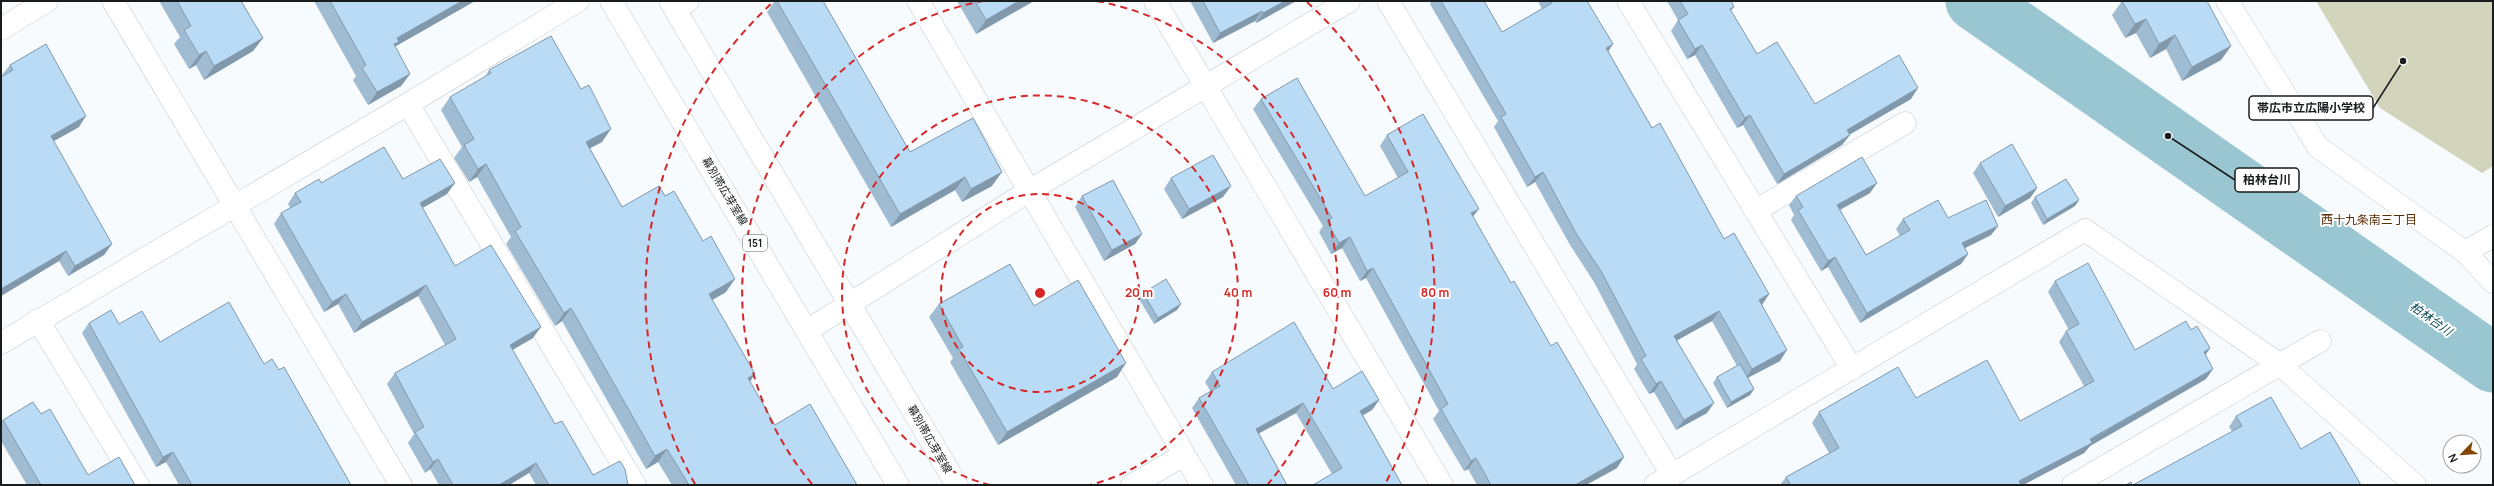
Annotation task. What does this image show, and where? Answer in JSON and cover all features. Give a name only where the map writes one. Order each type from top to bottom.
[{"type":"street","points":[[1,29],[47,1]]},
{"type":"street","points":[[113,1],[236,204],[401,485]]},
{"type":"street","points":[[1,343],[408,104],[578,1]]},
{"type":"street","name":"幕別帯広芽室線","points":[[611,1],[808,330],[898,485]]},
{"type":"street","points":[[918,1],[1202,485]]},
{"type":"street","points":[[1155,1],[1442,485]]},
{"type":"street","points":[[808,330],[1029,191],[1349,1]]},
{"type":"street","points":[[1388,1],[1663,480],[2085,230],[2279,364],[2415,485]]},
{"type":"street","points":[[1628,1],[1852,369]]},
{"type":"street","points":[[2227,1],[2318,147],[2465,252],[2493,282]]},
{"type":"street","name":"幕別帯広芽室線","points":[[678,3],[850,303],[957,485]]},
{"type":"street","points":[[408,104],[635,485]]},
{"type":"street","points":[[1755,211],[1905,123]]},
{"type":"street","points":[[2465,252],[2493,236]]},
{"type":"street","points":[[38,320],[138,485]]},
{"type":"street","points":[[2073,485],[2320,341]]},
{"type":"street","points":[[1132,485],[1184,455]]},
{"type":"green space","points":[[2316,1],[2493,1],[2493,166],[2482,173],[2380,108]]},
{"type":"building","points":[[177,1],[241,1],[263,38],[214,66],[206,51],[199,55],[184,30],[191,26]]},
{"type":"building","points":[[330,1],[462,1],[397,38],[399,42],[394,44],[410,74],[377,92],[362,68],[366,65]]},
{"type":"building","points":[[777,1],[823,1],[910,152],[973,118],[1002,172],[971,189],[965,177],[900,214]]},
{"type":"building","points":[[975,1],[1019,1],[986,20]]},
{"type":"building","points":[[1203,1],[1285,1],[1220,33]]},
{"type":"building","points":[[1441,1],[1484,1],[1502,32],[1552,3],[1551,1],[1587,1],[1613,44],[1606,48],[1652,128],[1660,123],[1724,239],[1734,233],[1769,294],[1759,300],[1787,350],[1752,369],[1719,311],[1674,336],[1714,403],[1684,420],[1661,381],[1656,384],[1641,359],[1646,356],[1601,271],[1577,235],[1543,172],[1535,177],[1501,117],[1506,114]]},
{"type":"building","points":[[1680,1],[1731,1],[1734,7],[1730,9],[1757,54],[1777,42],[1815,104],[1899,55],[1918,88],[1847,130],[1850,135],[1784,174],[1750,115],[1745,118],[1702,45],[1695,49],[1678,20],[1688,14]]},
{"type":"building","points":[[2122,1],[2207,1],[2231,46],[2192,67],[2175,35],[2159,44],[2146,19],[2135,24]]},
{"type":"building","points":[[551,36],[581,89],[589,85],[611,129],[586,142],[622,207],[659,186],[665,196],[674,191],[703,241],[711,236],[735,279],[709,294],[755,374],[748,378],[775,425],[810,404],[857,485],[689,485],[667,449],[655,456],[571,308],[564,313],[515,231],[521,227],[486,164],[478,169],[464,145],[474,139],[450,97],[491,73],[489,70]]},
{"type":"building","points":[[46,44],[86,116],[51,136],[112,244],[75,266],[66,251],[1,289],[1,77],[13,70],[10,65]]},
{"type":"building","points":[[1297,78],[1365,196],[1408,172],[1387,135],[1423,114],[1479,209],[1471,213],[1511,283],[1514,281],[1551,346],[1557,342],[1624,457],[1575,485],[1491,485],[1476,458],[1471,461],[1441,409],[1448,404],[1373,268],[1367,271],[1350,237],[1339,243],[1327,221],[1332,218],[1261,99]]},
{"type":"building","points":[[2012,144],[2037,188],[2005,206],[1980,163]]},
{"type":"building","points":[[384,147],[403,179],[440,159],[455,183],[420,203],[455,266],[491,245],[541,327],[510,345],[555,424],[562,421],[593,475],[620,461],[625,469],[628,485],[549,485],[536,463],[499,485],[453,485],[438,459],[433,462],[415,432],[424,427],[395,373],[456,339],[426,285],[362,322],[346,294],[332,302],[281,213],[301,202],[295,193],[319,179],[321,183]]},
{"type":"building","points":[[1213,155],[1231,186],[1189,209],[1171,178]]},
{"type":"building","points":[[1862,157],[1877,183],[1837,205],[1866,255],[1910,230],[1903,219],[1938,200],[1948,218],[1986,200],[1998,226],[1962,243],[1968,254],[1867,313],[1835,257],[1828,261],[1798,210],[1803,207],[1796,196]]},
{"type":"building","points":[[2066,179],[2079,200],[2047,219],[2035,197]]},
{"type":"building","points":[[1113,180],[1142,234],[1112,250],[1082,196]]},
{"type":"building","points":[[2088,263],[2135,350],[2186,321],[2191,330],[2197,326],[2210,348],[2204,352],[2213,369],[2090,439],[2092,443],[2019,481],[2021,485],[1787,485],[1790,484],[1786,477],[1839,448],[1819,412],[1898,367],[1916,398],[1987,360],[2020,421],[2094,381],[2066,331],[2079,324],[2055,281]]},
{"type":"building","points":[[1010,264],[1034,306],[1078,280],[1126,363],[1007,432],[959,349],[963,347],[939,304]]},
{"type":"building","points":[[1166,279],[1181,304],[1158,318],[1143,293]]},
{"type":"building","points":[[229,302],[264,364],[272,359],[279,370],[284,367],[351,485],[192,485],[173,452],[163,457],[89,323],[111,310],[119,324],[142,311],[160,342]]},
{"type":"building","points":[[1294,322],[1333,389],[1362,371],[1379,400],[1360,411],[1402,485],[1313,485],[1342,468],[1303,403],[1256,429],[1287,485],[1249,485],[1199,398],[1220,386],[1212,372]]},
{"type":"building","points":[[1740,364],[1754,389],[1731,402],[1717,377]]},
{"type":"building","points":[[2271,397],[2301,449],[2330,432],[2361,485],[2133,485],[2242,426],[2236,416]]},
{"type":"building","points":[[33,402],[41,414],[50,409],[88,475],[119,457],[135,485],[41,485],[3,420]]},
{"type":"waterway","name":"柏林台川","points":[[1975,1],[2493,363]]},
{"type":"place","name":"帯広市立広陽小学校","points":[[2403,61]]},
{"type":"place","name":"柏林台川","points":[[2168,136]]},
{"type":"district","name":"西十九条南三丁目","points":[[2369,220]]}]
